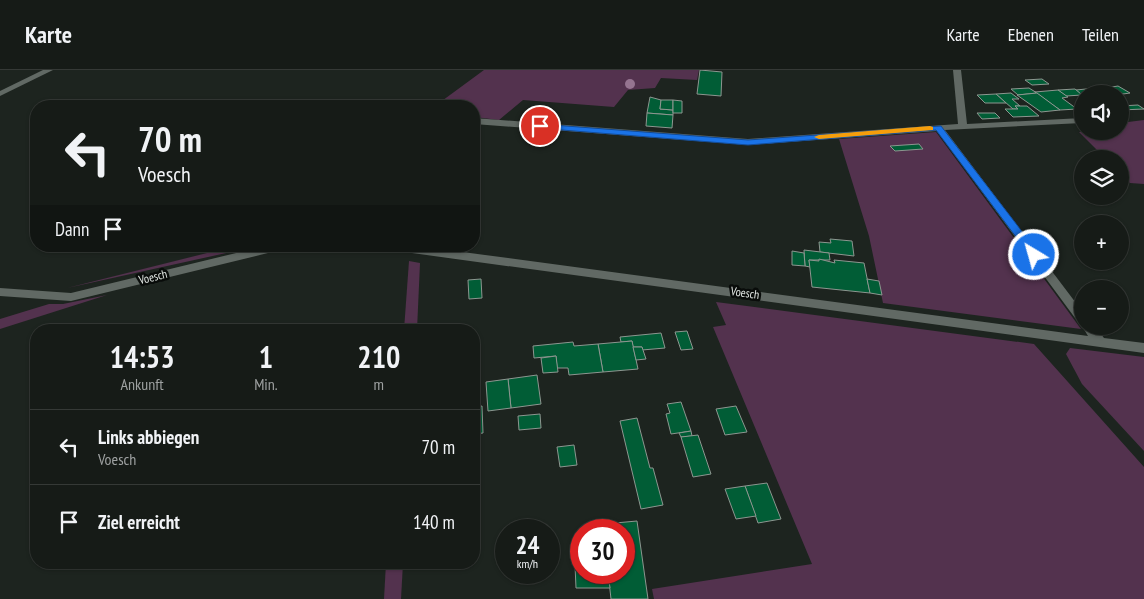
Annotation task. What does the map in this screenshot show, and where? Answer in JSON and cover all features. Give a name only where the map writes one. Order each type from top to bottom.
[{"type":"street","points":[[0,94],[49,70]]},
{"type":"street","points":[[957,70],[963,126]]},
{"type":"street","points":[[480,121],[748,142],[963,126],[1074,120]]},
{"type":"street","points":[[938,128],[1074,308]]},
{"type":"street","name":"Voesch","points":[[0,292],[71,297],[256,252]]},
{"type":"street","name":"Voesch","points":[[435,252],[1144,348]]},
{"type":"street","points":[[1095,335],[1100,341]]},
{"type":"shaded area","points":[[484,70],[699,70],[697,80],[661,78],[655,88],[628,90],[614,107],[523,100],[499,120],[480,118],[480,100],[443,100]]},
{"type":"shaded area","points":[[1144,120],[1144,184],[1129,182],[1129,150],[1097,150],[1087,140],[1129,140],[1129,122]]},
{"type":"shaded area","points":[[936,132],[1074,319],[1074,328],[883,303],[869,236],[839,139]]},
{"type":"shaded area","points":[[211,252],[231,252],[67,288]]},
{"type":"shaded area","points":[[409,261],[420,263],[417,324],[404,324]]},
{"type":"shaded area","points":[[107,295],[0,329],[0,319],[49,304],[63,304]]},
{"type":"shaded area","points":[[716,302],[1034,344],[1144,467],[1144,599],[654,599],[652,589],[812,564],[713,327],[726,325]]},
{"type":"shaded area","points":[[1070,348],[1144,357],[1144,451],[1082,384],[1066,354]]},
{"type":"shaded area","points":[[386,569],[403,569],[401,599],[384,599]]},
{"type":"building","points":[[700,70],[722,72],[721,96],[697,94]]},
{"type":"building","points":[[1042,79],[1049,84],[1032,85],[1025,80]]},
{"type":"building","points":[[1029,88],[1037,93],[1018,95],[1011,89]]},
{"type":"building","points":[[1074,89],[1074,96],[1066,96],[1058,90]]},
{"type":"building","points":[[1058,90],[1068,97],[1062,98],[1074,107],[1074,109],[1060,110],[1035,92]]},
{"type":"building","points":[[1011,93],[1019,99],[1012,99],[1020,106],[1015,106],[1018,109],[1013,109],[996,94]]},
{"type":"building","points":[[1037,93],[1060,110],[1041,112],[1017,95]]},
{"type":"building","points":[[996,94],[1006,103],[985,103],[977,95]]},
{"type":"building","points":[[650,97],[661,100],[660,109],[673,110],[673,115],[647,113]]},
{"type":"building","points":[[661,100],[673,100],[673,110],[660,109]]},
{"type":"building","points":[[673,100],[682,101],[682,113],[673,113]]},
{"type":"building","points":[[1138,105],[1144,109],[1129,110],[1129,106]]},
{"type":"building","points":[[1015,106],[1027,106],[1039,116],[1013,117],[1005,109],[1018,109]]},
{"type":"building","points":[[647,113],[673,115],[672,128],[646,126]]},
{"type":"building","points":[[977,113],[995,113],[1000,118],[982,119]]},
{"type":"building","points":[[919,144],[923,149],[895,151],[890,146]]},
{"type":"building","points":[[830,239],[852,241],[854,256],[820,252],[819,242],[831,243]]},
{"type":"building","points":[[804,250],[829,253],[830,260],[809,260],[810,267],[805,266]]},
{"type":"building","points":[[792,251],[804,253],[805,266],[792,265]]},
{"type":"building","points":[[819,259],[835,263],[834,260],[864,263],[870,293],[812,287],[809,260],[819,261]]},
{"type":"building","points":[[481,279],[482,298],[469,299],[468,280]]},
{"type":"building","points":[[867,279],[879,281],[882,295],[870,293]]},
{"type":"building","points":[[687,331],[693,349],[681,350],[675,332]]},
{"type":"building","points":[[661,333],[665,348],[642,350],[642,347],[633,347],[632,341],[621,342],[620,337]]},
{"type":"building","points":[[632,341],[638,369],[603,372],[598,344]]},
{"type":"building","points":[[573,342],[574,346],[598,344],[603,372],[569,375],[568,368],[557,368],[556,356],[534,358],[533,346]]},
{"type":"building","points":[[633,347],[642,347],[646,359],[636,360]]},
{"type":"building","points":[[556,356],[558,372],[543,373],[541,358]]},
{"type":"building","points":[[537,375],[541,404],[511,408],[508,379]]},
{"type":"building","points":[[508,379],[511,408],[488,411],[486,382]]},
{"type":"building","points":[[681,402],[691,431],[671,434],[666,414],[670,413],[667,404]]},
{"type":"building","points":[[480,406],[482,406],[483,433],[480,433]]},
{"type":"building","points":[[736,406],[747,432],[725,435],[716,409]]},
{"type":"building","points":[[540,414],[541,428],[519,430],[518,416]]},
{"type":"building","points":[[637,418],[650,468],[653,468],[663,505],[641,509],[620,421]]},
{"type":"building","points":[[691,431],[692,436],[681,437],[679,433]]},
{"type":"building","points":[[698,435],[711,474],[693,477],[681,437]]},
{"type":"building","points":[[574,445],[577,465],[560,467],[557,447]]},
{"type":"building","points":[[767,483],[781,519],[758,523],[745,486]]},
{"type":"building","points":[[745,486],[756,516],[736,519],[725,489]]},
{"type":"building","points":[[635,521],[637,521],[648,599],[611,599],[609,584],[635,584]]},
{"type":"building","points":[[576,584],[610,584],[610,588],[576,588]]},
{"type":"slow traffic","points":[[819,137],[930,128]]},
{"type":"route","points":[[540,126],[748,142],[938,128],[1034,255]]}]
